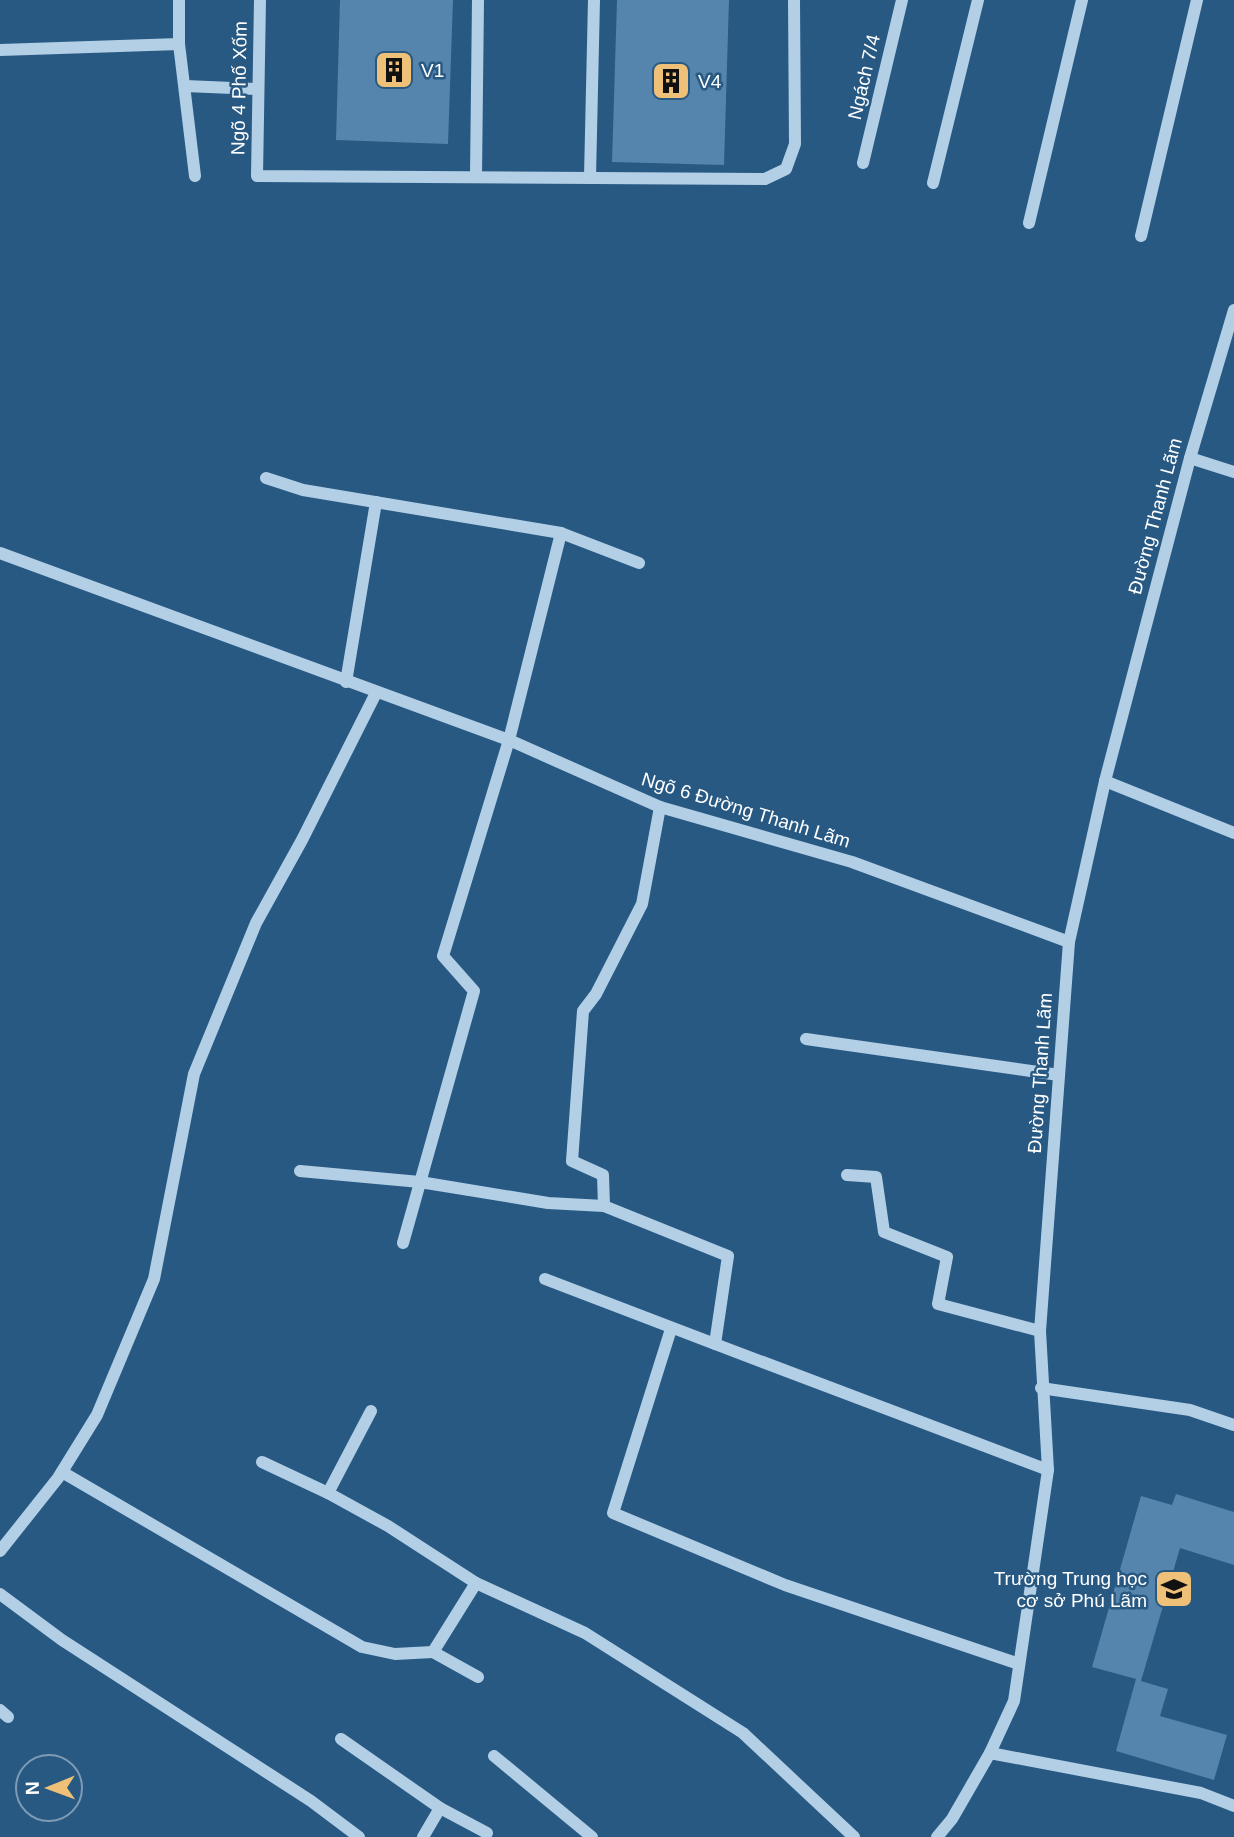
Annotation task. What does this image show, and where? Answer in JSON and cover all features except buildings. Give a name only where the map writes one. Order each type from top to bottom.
[{"type":"street","points":[[179,0],[179,44],[195,176]]},
{"type":"street","name":"Ngõ 4 Phố Xốm","points":[[260,0],[257,176],[476,175]]},
{"type":"street","points":[[478,0],[476,175],[765,179],[786,169],[795,144],[794,0]]},
{"type":"street","points":[[590,177],[594,0]]},
{"type":"street","name":"Ngách 7/4","points":[[863,163],[902,0]]},
{"type":"street","points":[[933,183],[978,0]]},
{"type":"street","points":[[1029,223],[1082,0]]},
{"type":"street","points":[[1141,236],[1197,0]]},
{"type":"street","points":[[0,50],[179,44]]},
{"type":"street","points":[[185,86],[257,89]]},
{"type":"street","name":"Đường Thanh Lãm","points":[[937,1837],[952,1819],[990,1753],[1014,1701],[1048,1470],[1041,1388],[1040,1331],[1069,942],[1105,781],[1190,458],[1234,310]]},
{"type":"street","points":[[1190,458],[1234,472]]},
{"type":"street","points":[[266,478],[303,489],[561,533],[639,564]]},
{"type":"street","points":[[346,682],[376,502]]},
{"type":"street","points":[[403,1244],[474,991],[443,956],[509,740],[561,533]]},
{"type":"street","name":"Ngõ 6 Đường Thanh Lãm","points":[[0,553],[509,740],[660,807],[852,862],[1069,942]]},
{"type":"street","points":[[0,1551],[62,1472],[97,1415],[154,1279],[194,1074],[217,1014],[256,923],[302,840],[376,693]]},
{"type":"street","points":[[1105,781],[1234,832]]},
{"type":"street","points":[[604,1206],[603,1175],[572,1161],[583,1011],[596,995],[642,904],[660,807]]},
{"type":"street","points":[[806,1039],[1059,1075]]},
{"type":"street","points":[[300,1171],[421,1182],[548,1203],[604,1206],[728,1255],[715,1344]]},
{"type":"street","points":[[847,1175],[876,1177],[884,1232],[947,1257],[938,1304],[1040,1331]]},
{"type":"street","points":[[545,1279],[1048,1470]]},
{"type":"street","points":[[671,1329],[613,1513],[785,1585],[1020,1664]]},
{"type":"street","points":[[1041,1388],[1190,1410],[1234,1425]]},
{"type":"street","points":[[328,1493],[371,1411]]},
{"type":"street","points":[[262,1462],[328,1493],[388,1526],[476,1583],[585,1633],[743,1733],[854,1837]]},
{"type":"street","points":[[62,1472],[362,1647],[395,1654],[433,1652],[478,1677]]},
{"type":"street","points":[[433,1652],[476,1583]]},
{"type":"street","points":[[0,1594],[62,1640],[311,1801],[359,1837]]},
{"type":"street","points":[[341,1739],[440,1808],[487,1833]]},
{"type":"street","points":[[990,1753],[1201,1793],[1234,1807]]},
{"type":"street","points":[[494,1756],[592,1837]]},
{"type":"street","points":[[424,1837],[440,1808]]},
{"type":"place","name":"V1","points":[[394,70]]},
{"type":"place","name":"V4","points":[[671,81]]},
{"type":"place","name":"Trường Trung học cơ sở Phú Lãm","points":[[1174,1589]]}]
